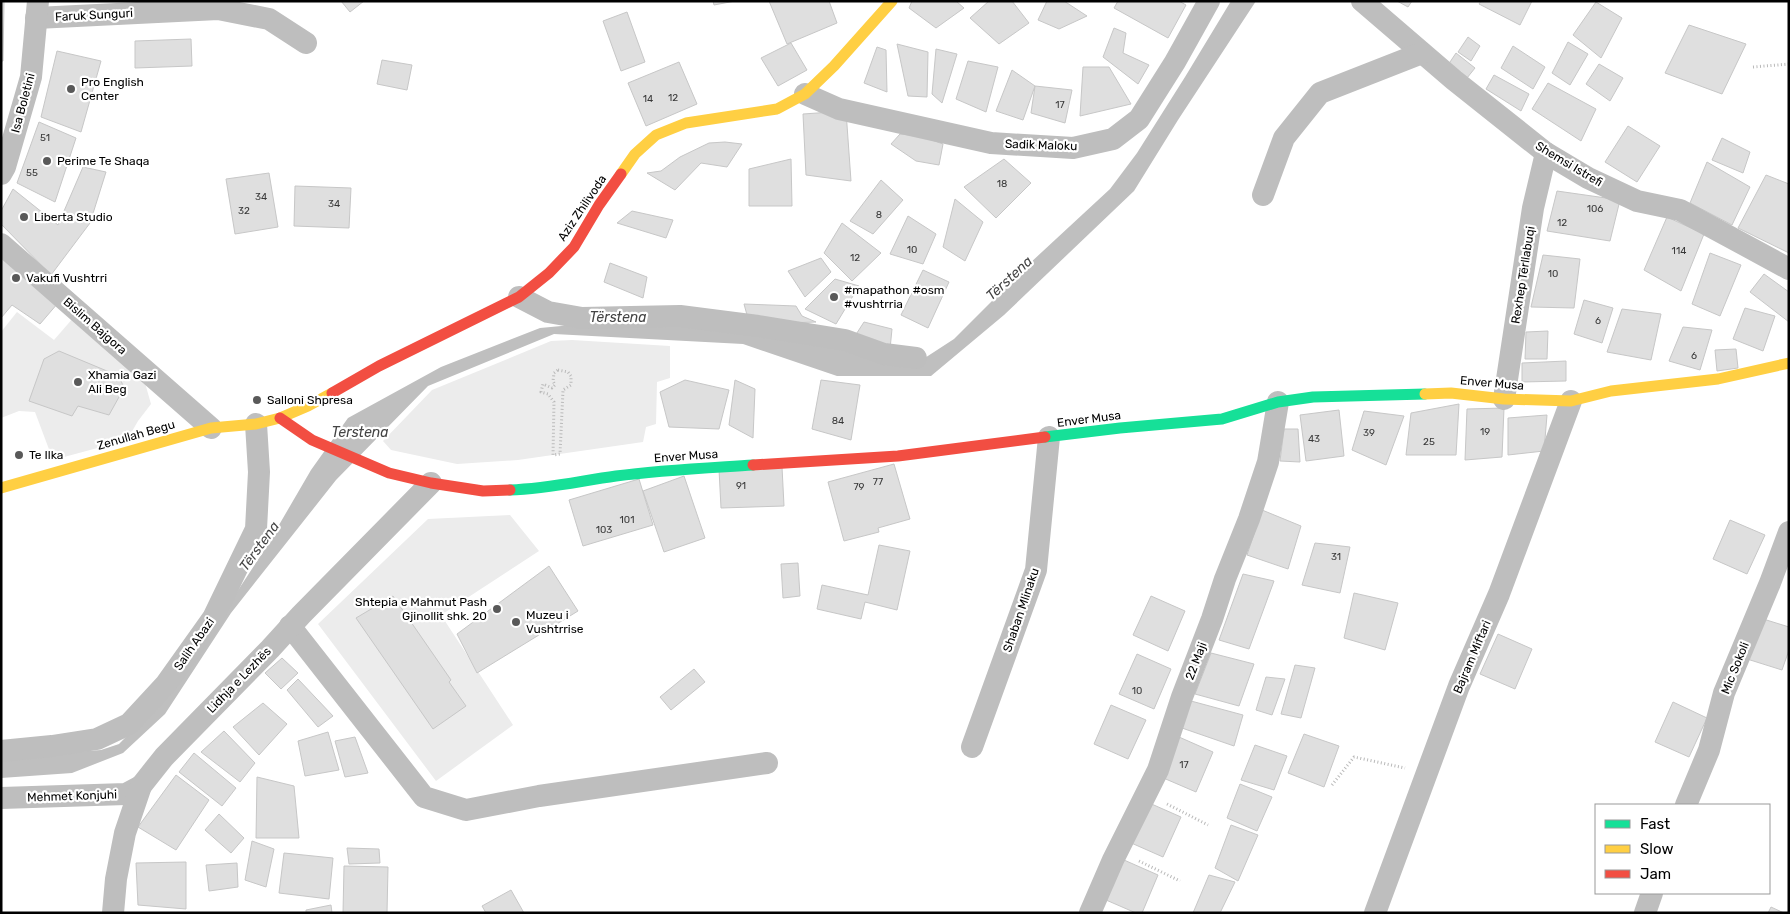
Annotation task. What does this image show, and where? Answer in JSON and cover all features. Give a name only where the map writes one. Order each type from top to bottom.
[{"type":"street","name":"Aziz Zhilivoda","points":[[280,418],[308,406],[379,366],[519,297],[549,273],[574,247],[599,205],[635,154],[656,135],[686,123],[777,109],[805,94],[834,66],[892,1]]},
{"type":"street","name":"Sadik Maloku","points":[[805,94],[839,109],[991,143],[1074,148],[1113,139],[1139,119],[1175,62],[1209,1]]},
{"type":"street","name":"Shemsi Istrefi","points":[[1362,1],[1510,126],[1546,153],[1588,178],[1637,200],[1680,210],[1789,269]]},
{"type":"street","name":"Faruk Sunguri","points":[[37,10],[185,6],[218,9],[269,19],[306,43]]},
{"type":"street","name":"Isa Boletini","points":[[1,174],[5,167],[31,77],[37,10]]},
{"type":"street","points":[[1263,194],[1284,138],[1320,93],[1422,53]]},
{"type":"street","name":"Rexhep Tërllabuqi","points":[[1504,399],[1533,208],[1546,153]]},
{"type":"street","name":"Bislim Bajgora","points":[[1,244],[211,428]]},
{"type":"street","points":[[519,297],[548,312],[582,318],[680,316],[845,340],[884,354],[916,358]]},
{"type":"street","name":"Enver Musa","points":[[280,418],[312,440],[389,472],[431,483],[483,491],[538,489],[626,475],[898,456],[1120,428],[1222,419],[1278,402],[1349,395],[1382,396],[1451,393],[1504,399],[1571,401],[1611,391],[1718,379],[1789,363]]},
{"type":"street","name":"Bajram Miftari","points":[[1374,913],[1459,686],[1499,594],[1571,401]]},
{"type":"street","name":"22 Maji","points":[[1090,913],[1158,770],[1182,697],[1268,462],[1278,402]]},
{"type":"street","name":"Zenullah Begu","points":[[1,488],[211,428],[256,424],[280,418]]},
{"type":"street","name":"Salih Abazi","points":[[1,751],[97,739],[129,724],[166,684],[213,618],[256,529],[259,472],[256,424]]},
{"type":"street","name":"Shaban Mlinaku","points":[[972,747],[1036,570],[1049,437]]},
{"type":"street","name":"Lidhja e Lezhës","points":[[113,913],[116,879],[125,833],[142,786],[164,757],[431,483]]},
{"type":"street","name":"Mic Sokoli","points":[[1686,804],[1709,750],[1724,693],[1789,532]]},
{"type":"street","points":[[290,626],[424,796],[466,810],[540,796],[767,763]]},
{"type":"street","name":"Mehmet Konjuhi","points":[[1,798],[126,794],[142,786]]},
{"type":"street","points":[[1645,913],[1652,894]]},
{"type":"path","points":[[1753,67],[1789,64]]},
{"type":"path","points":[[562,370],[568,372],[571,385],[563,390],[560,440],[560,454],[553,455],[554,402],[548,394],[542,392],[543,384],[552,388],[555,385],[553,381],[554,373],[562,370]]},
{"type":"path","points":[[1332,785],[1354,757],[1428,772]]},
{"type":"path","points":[[1147,793],[1208,825]]},
{"type":"path","points":[[1118,851],[1180,881]]},
{"type":"shaded area","points":[[17,312],[54,340],[74,317],[145,383],[151,404],[127,440],[53,460],[35,412],[19,411],[1,418],[1,332]]},
{"type":"shaded area","points":[[572,340],[670,346],[670,378],[657,382],[656,424],[646,427],[643,442],[518,460],[457,464],[391,450],[383,441],[432,390],[551,341]]},
{"type":"shaded area","points":[[510,515],[539,551],[441,615],[513,725],[436,781],[318,624],[428,519]]},
{"type":"water","name":"Terstena","points":[[1231,1],[1256,1],[1134,191],[1004,315],[931,376],[837,376],[743,344],[554,334],[428,386],[336,480],[231,613],[165,714],[123,753],[72,773],[1,778],[1,757],[101,750],[119,744],[174,688],[265,549],[311,470],[348,418],[441,367],[540,328],[615,321],[731,325],[914,365],[954,339],[1029,264],[1110,189],[1137,153]]},
{"type":"building","points":[[1,1],[4,1],[3,61],[1,61]]},
{"type":"building","points":[[341,1],[364,1],[350,12]]},
{"type":"building","points":[[713,1],[735,1],[714,5]]},
{"type":"building","points":[[769,1],[829,1],[837,23],[787,44]]},
{"type":"building","points":[[912,1],[956,1],[964,8],[936,28],[909,8]]},
{"type":"building","points":[[989,1],[1012,1],[1029,23],[999,44],[970,18]]},
{"type":"building","points":[[1047,1],[1064,1],[1087,16],[1059,29],[1038,20]]},
{"type":"building","points":[[1118,1],[1179,1],[1186,5],[1168,38],[1114,8]]},
{"type":"building","points":[[1397,1],[1412,1],[1408,7]]},
{"type":"building","points":[[1481,1],[1532,1],[1520,25],[1479,4]]},
{"type":"building","points":[[1596,2],[1622,18],[1601,58],[1573,35]]},
{"type":"building","points":[[627,12],[645,62],[621,71],[603,21]]},
{"type":"building","points":[[1689,25],[1746,44],[1722,94],[1665,73]]},
{"type":"building","points":[[1114,28],[1126,33],[1123,53],[1149,65],[1138,84],[1103,57]]},
{"type":"building","points":[[1468,37],[1480,46],[1471,61],[1458,52]]},
{"type":"building","points":[[191,39],[192,66],[135,68],[135,41]]},
{"type":"building","points":[[1568,42],[1588,54],[1570,85],[1552,73]]},
{"type":"building","points":[[791,43],[807,70],[778,86],[761,58]]},
{"type":"building","points":[[897,44],[928,52],[927,97],[908,96]]},
{"type":"building","points":[[1513,46],[1545,67],[1533,89],[1501,68]]},
{"type":"building","points":[[877,47],[886,50],[887,92],[864,83]]},
{"type":"building","points":[[936,49],[957,54],[942,103],[932,94]]},
{"type":"building","name":"Pro English Center","points":[[57,51],[101,61],[81,132],[41,117]]},
{"type":"building","points":[[1456,53],[1475,68],[1467,78],[1448,65]]},
{"type":"building","points":[[382,60],[412,65],[407,90],[377,84]]},
{"type":"building","points":[[968,61],[998,67],[986,112],[956,99]]},
{"type":"building","points":[[679,62],[697,104],[646,126],[628,83]]},
{"type":"building","points":[[1599,64],[1623,78],[1610,101],[1586,84]]},
{"type":"building","points":[[1083,67],[1109,67],[1131,104],[1080,116]]},
{"type":"building","points":[[1012,70],[1035,86],[1023,120],[996,111]]},
{"type":"building","points":[[1494,75],[1529,94],[1521,111],[1486,89]]},
{"type":"building","points":[[1548,83],[1596,109],[1581,141],[1532,109]]},
{"type":"building","points":[[1035,86],[1072,90],[1065,123],[1031,113]]},
{"type":"building","points":[[846,111],[851,181],[806,175],[803,114]]},
{"type":"building","name":"Perime Te Shaqa","points":[[39,122],[76,138],[55,202],[17,183]]},
{"type":"building","points":[[1628,126],[1660,146],[1637,182],[1605,162]]},
{"type":"building","points":[[900,134],[921,136],[943,144],[939,165],[916,161],[891,144]]},
{"type":"building","points":[[1722,138],[1750,152],[1743,173],[1712,160]]},
{"type":"building","points":[[709,143],[742,144],[727,167],[701,163],[675,190],[647,173],[661,171],[680,157]]},
{"type":"building","points":[[791,159],[792,206],[749,206],[749,169]]},
{"type":"building","points":[[1004,159],[1031,183],[996,218],[964,187]]},
{"type":"building","points":[[1707,162],[1750,187],[1732,225],[1690,203]]},
{"type":"building","name":"Liberta Studio","points":[[83,167],[106,172],[90,223],[51,275],[1,224],[1,211],[13,189],[58,225]]},
{"type":"building","points":[[269,173],[278,227],[235,234],[226,179]]},
{"type":"building","points":[[1766,175],[1789,184],[1789,253],[1738,228]]},
{"type":"building","points":[[881,180],[903,200],[873,234],[850,221]]},
{"type":"building","points":[[295,186],[351,188],[349,228],[294,226]]},
{"type":"building","points":[[1557,191],[1620,200],[1610,241],[1547,231]]},
{"type":"building","points":[[955,199],[983,222],[965,261],[943,247]]},
{"type":"building","points":[[632,211],[673,220],[666,238],[617,223]]},
{"type":"building","points":[[908,216],[936,234],[923,264],[890,254]]},
{"type":"building","points":[[1667,217],[1704,234],[1681,291],[1644,270]]},
{"type":"building","points":[[842,223],[881,253],[852,281],[824,253]]},
{"type":"building","name":"Vakufi Vushtrri","points":[[1,253],[58,303],[40,324],[12,305],[1,318]]},
{"type":"building","points":[[1710,253],[1741,265],[1720,316],[1692,304]]},
{"type":"building","points":[[1543,255],[1580,259],[1574,308],[1531,307]]},
{"type":"building","points":[[821,258],[831,272],[805,297],[788,271]]},
{"type":"building","points":[[610,263],[647,277],[643,298],[604,282]]},
{"type":"building","points":[[923,270],[949,282],[928,328],[901,315]]},
{"type":"building","points":[[1764,274],[1789,292],[1789,322],[1750,292]]},
{"type":"building","name":"#mapathon #osm #vushtrria","points":[[835,279],[859,286],[836,324],[805,309]]},
{"type":"building","points":[[1584,300],[1613,308],[1602,343],[1574,334]]},
{"type":"building","points":[[744,304],[796,306],[802,316],[816,322],[786,323],[747,315]]},
{"type":"building","points":[[1745,308],[1775,316],[1763,351],[1733,339]]},
{"type":"building","points":[[1622,309],[1661,314],[1651,360],[1607,352]]},
{"type":"building","points":[[864,322],[892,329],[890,349],[853,339]]},
{"type":"building","points":[[1683,327],[1712,330],[1700,370],[1669,361]]},
{"type":"building","points":[[1548,331],[1547,359],[1525,359],[1526,332]]},
{"type":"building","points":[[1736,349],[1738,368],[1717,371],[1715,350]]},
{"type":"building","name":"Xhamia Gazi Ali Beg","points":[[59,351],[119,376],[124,388],[109,415],[78,406],[72,416],[29,401],[44,359]]},
{"type":"building","points":[[1566,361],[1566,381],[1522,382],[1522,363]]},
{"type":"building","points":[[685,380],[729,390],[719,429],[669,427],[660,392]]},
{"type":"building","points":[[735,380],[755,389],[753,438],[729,425]]},
{"type":"building","points":[[821,380],[860,385],[851,440],[812,429]]},
{"type":"building","points":[[1459,404],[1456,455],[1406,455],[1411,413]]},
{"type":"building","points":[[1504,408],[1502,457],[1465,460],[1467,409]]},
{"type":"building","points":[[1339,410],[1344,456],[1306,461],[1300,415]]},
{"type":"building","points":[[1364,411],[1404,416],[1386,465],[1352,450]]},
{"type":"building","points":[[1547,415],[1544,451],[1508,455],[1508,418]]},
{"type":"building","points":[[1284,429],[1298,429],[1300,462],[1280,461]]},
{"type":"building","points":[[894,464],[910,519],[878,528],[879,532],[844,541],[828,482]]},
{"type":"building","points":[[782,467],[784,506],[721,508],[719,469]]},
{"type":"building","points":[[684,476],[705,538],[664,552],[643,491]]},
{"type":"building","points":[[639,479],[653,525],[583,546],[569,500]]},
{"type":"building","points":[[1262,510],[1301,526],[1288,569],[1247,555]]},
{"type":"building","points":[[1730,520],[1765,535],[1747,574],[1713,559]]},
{"type":"building","points":[[1315,543],[1350,547],[1340,593],[1302,585]]},
{"type":"building","points":[[879,545],[910,551],[897,610],[865,602],[861,619],[817,609],[822,585],[868,595]]},
{"type":"building","points":[[798,563],[800,596],[783,598],[781,564]]},
{"type":"building","name":"Muzeu i Vushtrrise","points":[[549,566],[578,611],[477,673],[457,634]]},
{"type":"building","points":[[1243,574],[1274,581],[1249,649],[1219,640]]},
{"type":"building","points":[[1354,593],[1398,603],[1385,650],[1344,638]]},
{"type":"building","points":[[393,596],[451,680],[449,682],[466,706],[433,729],[356,618]]},
{"type":"building","points":[[1151,596],[1185,611],[1168,651],[1133,635]]},
{"type":"building","points":[[1760,618],[1789,627],[1789,650],[1782,670],[1747,659]]},
{"type":"building","points":[[1498,634],[1532,649],[1515,689],[1480,674]]},
{"type":"building","points":[[1211,653],[1254,664],[1239,706],[1195,694]]},
{"type":"building","points":[[1137,654],[1171,669],[1154,709],[1119,694]]},
{"type":"building","points":[[282,658],[298,673],[281,689],[265,673]]},
{"type":"building","points":[[1295,665],[1315,668],[1301,718],[1281,714]]},
{"type":"building","points":[[694,669],[705,682],[671,710],[660,697]]},
{"type":"building","points":[[1266,677],[1285,679],[1272,715],[1256,710]]},
{"type":"building","points":[[298,679],[333,716],[318,727],[287,690]]},
{"type":"building","points":[[1191,701],[1243,715],[1234,746],[1179,727]]},
{"type":"building","points":[[1673,702],[1707,718],[1689,757],[1655,742]]},
{"type":"building","points":[[263,703],[287,724],[259,755],[233,727]]},
{"type":"building","points":[[1111,705],[1146,720],[1128,759],[1094,744]]},
{"type":"building","points":[[224,731],[255,763],[240,782],[201,752]]},
{"type":"building","points":[[328,732],[339,770],[305,776],[298,741]]},
{"type":"building","points":[[1304,734],[1339,746],[1324,787],[1288,773]]},
{"type":"building","points":[[355,737],[368,773],[345,777],[335,741]]},
{"type":"building","points":[[1179,737],[1213,752],[1196,792],[1161,777]]},
{"type":"building","points":[[1255,745],[1287,756],[1274,790],[1241,780]]},
{"type":"building","points":[[194,753],[236,788],[222,806],[179,772]]},
{"type":"building","points":[[176,775],[209,800],[176,850],[138,827]]},
{"type":"building","points":[[257,777],[294,786],[299,838],[256,838]]},
{"type":"building","points":[[1240,784],[1272,797],[1257,831],[1227,818]]},
{"type":"building","points":[[1147,802],[1181,817],[1163,857],[1129,842]]},
{"type":"building","points":[[219,814],[244,838],[231,853],[205,830]]},
{"type":"building","points":[[1231,825],[1258,835],[1238,881],[1215,868]]},
{"type":"building","points":[[252,841],[274,849],[266,887],[245,880]]},
{"type":"building","points":[[347,848],[379,849],[380,863],[349,864]]},
{"type":"building","points":[[284,853],[333,858],[329,899],[279,893]]},
{"type":"building","points":[[1124,860],[1158,875],[1142,913],[1136,913],[1106,900]]},
{"type":"building","points":[[186,862],[186,909],[138,905],[136,863]]},
{"type":"building","points":[[237,863],[238,887],[209,891],[206,865]]},
{"type":"building","points":[[344,866],[388,867],[387,913],[343,913]]},
{"type":"building","points":[[1209,875],[1235,882],[1220,913],[1193,913]]},
{"type":"building","points":[[511,890],[524,913],[486,913],[482,906]]},
{"type":"building","points":[[331,905],[332,913],[306,913],[306,910]]},
{"type":"building","points":[[1771,907],[1784,913],[1768,913]]},
{"type":"traffic: fast","points":[[1045,437],[1222,419],[1278,402],[1313,397],[1425,394]]},
{"type":"traffic: fast","points":[[510,490],[650,472],[753,465]]},
{"type":"traffic: slow","points":[[621,174],[635,154],[656,135],[686,123],[777,109],[805,94],[834,66],[892,1]]},
{"type":"traffic: slow","points":[[1425,394],[1451,393],[1504,399],[1571,401],[1611,391],[1718,379],[1789,363]]},
{"type":"traffic: slow","points":[[1,488],[211,428],[256,424],[280,418],[332,393]]},
{"type":"traffic: jam","points":[[332,393],[379,366],[519,297],[549,273],[574,247],[599,205],[621,174]]},
{"type":"traffic: jam","points":[[280,418],[312,440],[389,473],[431,483],[483,491],[510,490]]},
{"type":"traffic: jam","points":[[753,465],[898,456],[1045,437]]},
{"type":"place","name":"Pro English Center","points":[[71,89]]},
{"type":"place","name":"Perime Te Shaqa","points":[[47,161]]},
{"type":"place","name":"Liberta Studio","points":[[24,217]]},
{"type":"place","name":"Vakufi Vushtrri","points":[[16,278]]},
{"type":"place","name":"#mapathon #osm #vushtrria","points":[[834,297]]},
{"type":"place","name":"Xhamia Gazi Ali Beg","points":[[78,382]]},
{"type":"place","name":"Salloni Shpresa","points":[[257,400]]},
{"type":"place","name":"Te Ilka","points":[[19,455]]},
{"type":"place","name":"Shtepia e Mahmut Pash Gjinollit shk. 20","points":[[497,609]]},
{"type":"place","name":"Muzeu i Vushtrrise","points":[[516,622]]},
{"type":"water label","name":"Tërstena","points":[[1009,278]]},
{"type":"water label","name":"Tërstena","points":[[618,317]]},
{"type":"water label","name":"Tërstena","points":[[259,546]]}]
